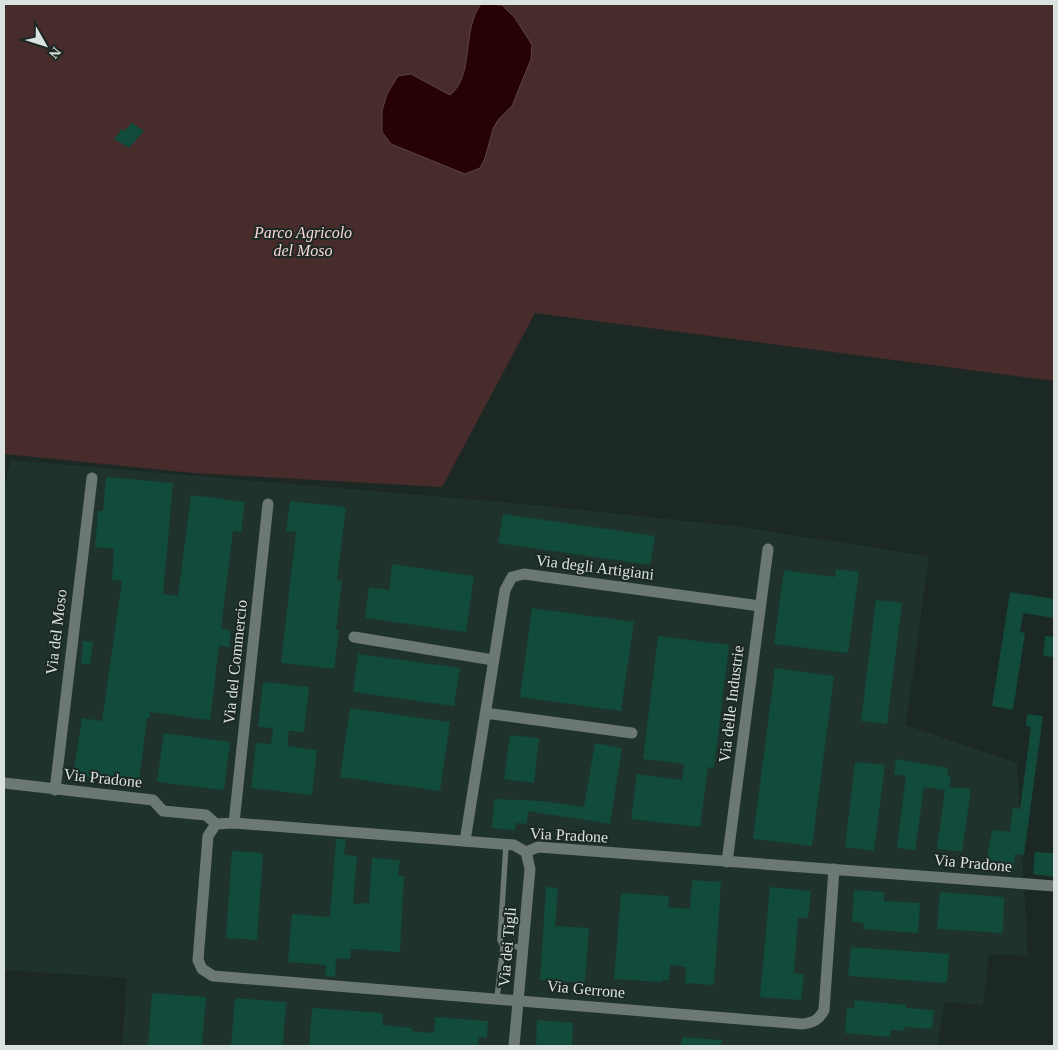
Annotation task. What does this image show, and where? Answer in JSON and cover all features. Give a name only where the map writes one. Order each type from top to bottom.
[{"type":"street","name":"Via del Moso","points":[[55,790],[92,478]]},
{"type":"street","name":"Via del Commercio","points":[[234,823],[268,504]]},
{"type":"street","name":"Via delle Industrie","points":[[727,862],[768,549]]},
{"type":"street","name":"Via degli Artigiani","points":[[466,841],[505,590],[512,576],[519,574],[760,606]]},
{"type":"street","points":[[354,637],[493,660]]},
{"type":"street","points":[[485,713],[632,732]]},
{"type":"street","name":"Via Pradone","points":[[4,783],[153,800],[163,811],[206,815],[216,824],[234,823],[506,844],[521,848],[526,852],[538,847],[1054,886]]},
{"type":"street","name":"Via Gerrone","points":[[216,824],[208,836],[198,960],[202,969],[213,976],[802,1024],[814,1021],[820,1017],[824,1010],[834,869]]},
{"type":"street","name":"Via dei Tigli","points":[[514,1046],[530,869],[526,852]]},
{"type":"lane","points":[[497,998],[503,946],[500,940],[506,844]]},
{"type":"lane","points":[[503,946],[523,948]]},
{"type":"shaded area","points":[[481,4],[502,5],[515,18],[532,45],[531,59],[512,106],[498,120],[493,129],[485,158],[480,168],[465,174],[391,144],[382,132],[382,111],[387,94],[398,76],[411,74],[450,95],[458,86],[463,76],[471,27]]},
{"type":"shaded area","points":[[11,460],[535,505],[733,526],[929,556],[906,725],[1017,763],[1028,956],[989,954],[983,1005],[944,1002],[938,1046],[122,1046],[127,978],[4,970],[4,487]]},
{"type":"green space","name":"Parco Agricolo del Moso","points":[[4,4],[1054,4],[1054,381],[535,313],[442,487],[193,473],[4,454]]},
{"type":"building","points":[[132,123],[144,131],[129,148],[114,139],[122,129],[124,131]]},
{"type":"building","points":[[106,477],[173,483],[163,594],[178,596],[191,495],[245,502],[241,532],[233,531],[221,629],[231,630],[229,647],[219,646],[210,720],[150,712],[150,718],[147,718],[139,781],[73,776],[82,718],[102,721],[122,581],[112,580],[114,549],[95,547],[98,511],[103,511]]},
{"type":"building","points":[[290,501],[346,507],[337,580],[342,581],[336,629],[339,630],[334,669],[281,663],[296,532],[286,531]]},
{"type":"building","points":[[503,514],[655,536],[650,565],[498,543]]},
{"type":"building","points":[[392,564],[474,576],[466,632],[365,618],[369,587],[389,590]]},
{"type":"building","points":[[836,569],[859,572],[848,653],[774,644],[784,570],[835,577]]},
{"type":"building","points":[[1010,592],[1054,599],[1054,618],[1023,613],[1020,632],[1025,633],[1013,710],[992,706]]},
{"type":"building","points":[[876,600],[902,603],[887,724],[861,721]]},
{"type":"building","points":[[532,608],[634,622],[621,711],[520,697]]},
{"type":"building","points":[[658,636],[729,645],[714,768],[708,767],[700,827],[631,819],[637,774],[682,780],[684,764],[643,759]]},
{"type":"building","points":[[1045,636],[1054,637],[1054,657],[1043,656]]},
{"type":"building","points":[[83,641],[93,642],[90,664],[81,664]]},
{"type":"building","points":[[358,654],[460,668],[454,706],[353,692]]},
{"type":"building","points":[[775,668],[834,676],[812,846],[753,839]]},
{"type":"building","points":[[263,682],[309,687],[304,732],[289,731],[287,746],[317,750],[312,795],[251,788],[256,743],[271,744],[273,728],[258,727]]},
{"type":"building","points":[[350,708],[450,722],[440,791],[340,777]]},
{"type":"building","points":[[1027,714],[1043,716],[1024,855],[1015,854],[1013,873],[985,870],[992,830],[1010,832],[1013,808],[1020,809],[1031,727],[1026,726]]},
{"type":"building","points":[[164,733],[230,742],[224,790],[157,782]]},
{"type":"building","points":[[510,735],[539,738],[534,783],[504,779]]},
{"type":"building","points":[[595,743],[622,748],[610,824],[528,811],[527,824],[516,823],[515,830],[492,828],[494,799],[541,801],[584,807]]},
{"type":"building","points":[[896,759],[948,768],[947,776],[951,777],[949,787],[971,789],[962,852],[937,849],[945,790],[924,787],[915,850],[897,848],[906,776],[894,774]]},
{"type":"building","points":[[855,762],[885,765],[874,851],[845,847]]},
{"type":"building","points":[[336,839],[346,839],[344,855],[357,856],[353,904],[369,903],[372,858],[400,860],[398,876],[404,876],[400,952],[351,949],[350,959],[336,958],[335,977],[325,976],[326,965],[288,962],[292,914],[330,917]]},
{"type":"building","points":[[232,851],[263,853],[257,940],[226,938]]},
{"type":"building","points":[[1035,852],[1054,853],[1054,877],[1033,874]]},
{"type":"building","points":[[692,880],[721,882],[714,985],[685,983],[686,967],[670,965],[669,980],[662,980],[662,982],[614,979],[621,893],[669,896],[668,907],[690,909]]},
{"type":"building","points":[[546,887],[558,888],[555,926],[589,928],[585,983],[540,980]]},
{"type":"building","points":[[770,887],[811,891],[808,918],[798,918],[794,973],[804,974],[801,1000],[760,997]]},
{"type":"building","points":[[854,890],[884,892],[884,901],[920,903],[918,933],[863,929],[864,923],[852,922]]},
{"type":"building","points":[[940,892],[1004,897],[1003,933],[937,929]]},
{"type":"building","points":[[851,947],[949,954],[947,983],[848,976]]},
{"type":"building","points":[[152,993],[206,997],[202,1046],[148,1046]]},
{"type":"building","points":[[235,998],[286,1002],[283,1046],[231,1046]]},
{"type":"building","points":[[854,1000],[934,1010],[932,1029],[905,1027],[904,1031],[891,1030],[890,1037],[845,1033],[847,1007],[854,1008]]},
{"type":"building","points":[[312,1008],[383,1013],[382,1025],[412,1028],[412,1031],[434,1033],[435,1017],[488,1021],[487,1038],[479,1037],[478,1046],[309,1046]]},
{"type":"building","points":[[537,1020],[573,1023],[572,1046],[536,1046]]},
{"type":"building","points":[[682,1037],[722,1040],[721,1046],[681,1046]]}]
